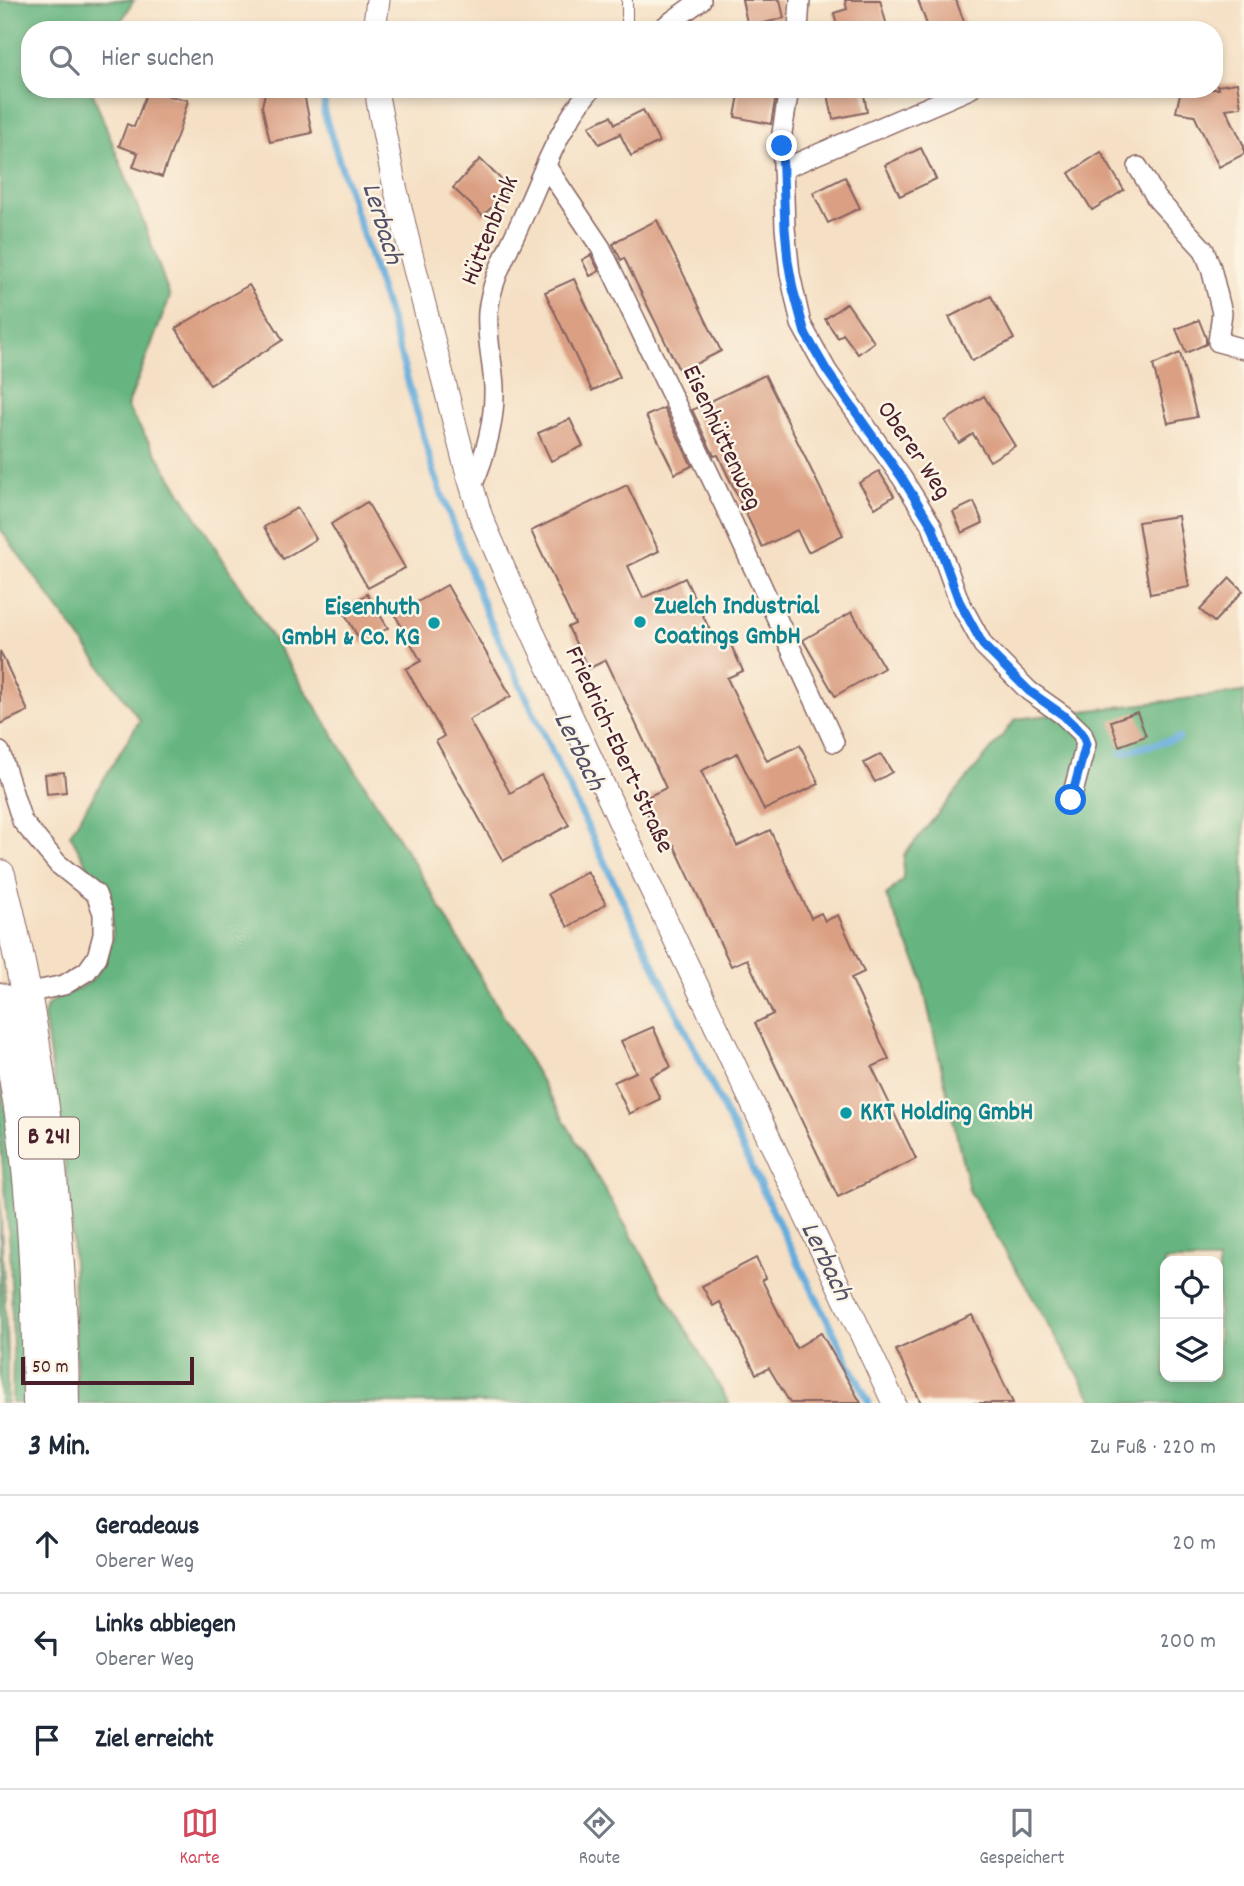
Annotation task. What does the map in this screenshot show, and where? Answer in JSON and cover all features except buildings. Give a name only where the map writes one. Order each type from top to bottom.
[{"type":"main road","name":"B 241","points":[[0,875],[13,995],[14,1074],[33,1248],[38,1403]]},
{"type":"main road","name":"B 241","points":[[13,995],[50,1145],[58,1231],[64,1403]]},
{"type":"street","points":[[376,21],[379,0]]},
{"type":"street","points":[[672,21],[701,0]]},
{"type":"street","points":[[799,21],[800,0]]},
{"type":"street","name":"Friedrich-Ebert-Straße","points":[[378,98],[393,178],[481,517],[638,861],[894,1403]]},
{"type":"street","name":"Hüttenbrink","points":[[472,486],[487,449],[492,415],[494,387],[488,318],[490,299],[499,272],[546,166],[570,117],[584,98]]},
{"type":"street","name":"Oberer Weg","points":[[788,98],[782,133],[788,261],[805,333],[827,371],[932,526],[959,601],[983,645],[1029,691],[1063,715],[1082,733],[1086,744],[1071,800]]},
{"type":"street","points":[[783,169],[949,98]]},
{"type":"street","name":"Eisenhüttenweg","points":[[546,166],[601,248],[834,742]]},
{"type":"street","points":[[1138,167],[1157,200],[1204,250],[1222,313],[1218,342],[1244,349]]},
{"type":"street","points":[[0,752],[22,821],[58,864],[96,894],[103,913],[103,935],[97,957],[87,971],[64,985],[13,995]]},
{"type":"lane","points":[[627,0],[627,21]]},
{"type":"green space","points":[[0,0],[134,0],[121,21],[21,21],[21,98],[95,98],[170,297],[127,407],[417,868],[729,1403],[77,1403],[72,1229],[63,1144],[44,1016],[47,1006],[58,997],[92,980],[106,961],[113,937],[111,909],[70,834],[140,720],[0,529]]},
{"type":"green space","points":[[1244,691],[1244,1403],[1095,1403],[969,1190],[919,968],[886,896],[903,879],[904,855],[1016,719]]},
{"type":"green space","points":[[0,1064],[20,1235],[26,1403],[12,1403],[10,1248],[0,1135]]},
{"type":"green space","points":[[0,1195],[7,1351],[7,1403],[0,1403]]},
{"type":"waterway","name":"Lerbach","points":[[325,98],[324,113],[392,325],[434,473],[486,612],[782,1230],[869,1403]]},
{"type":"waterway","points":[[1121,753],[1179,738]]},
{"type":"place","name":"Zuelch Industrial Coatings GmbH","points":[[640,622]]},
{"type":"place","name":"Eisenhuth GmbH & Co. KG","points":[[434,623]]},
{"type":"place","name":"KKT Holding GmbH","points":[[846,1113]]},
{"type":"route","points":[[782,146],[788,261],[801,324],[817,356],[850,407],[902,478],[932,526],[951,583],[983,645],[1029,691],[1072,722],[1082,733],[1086,744],[1071,800]]}]
